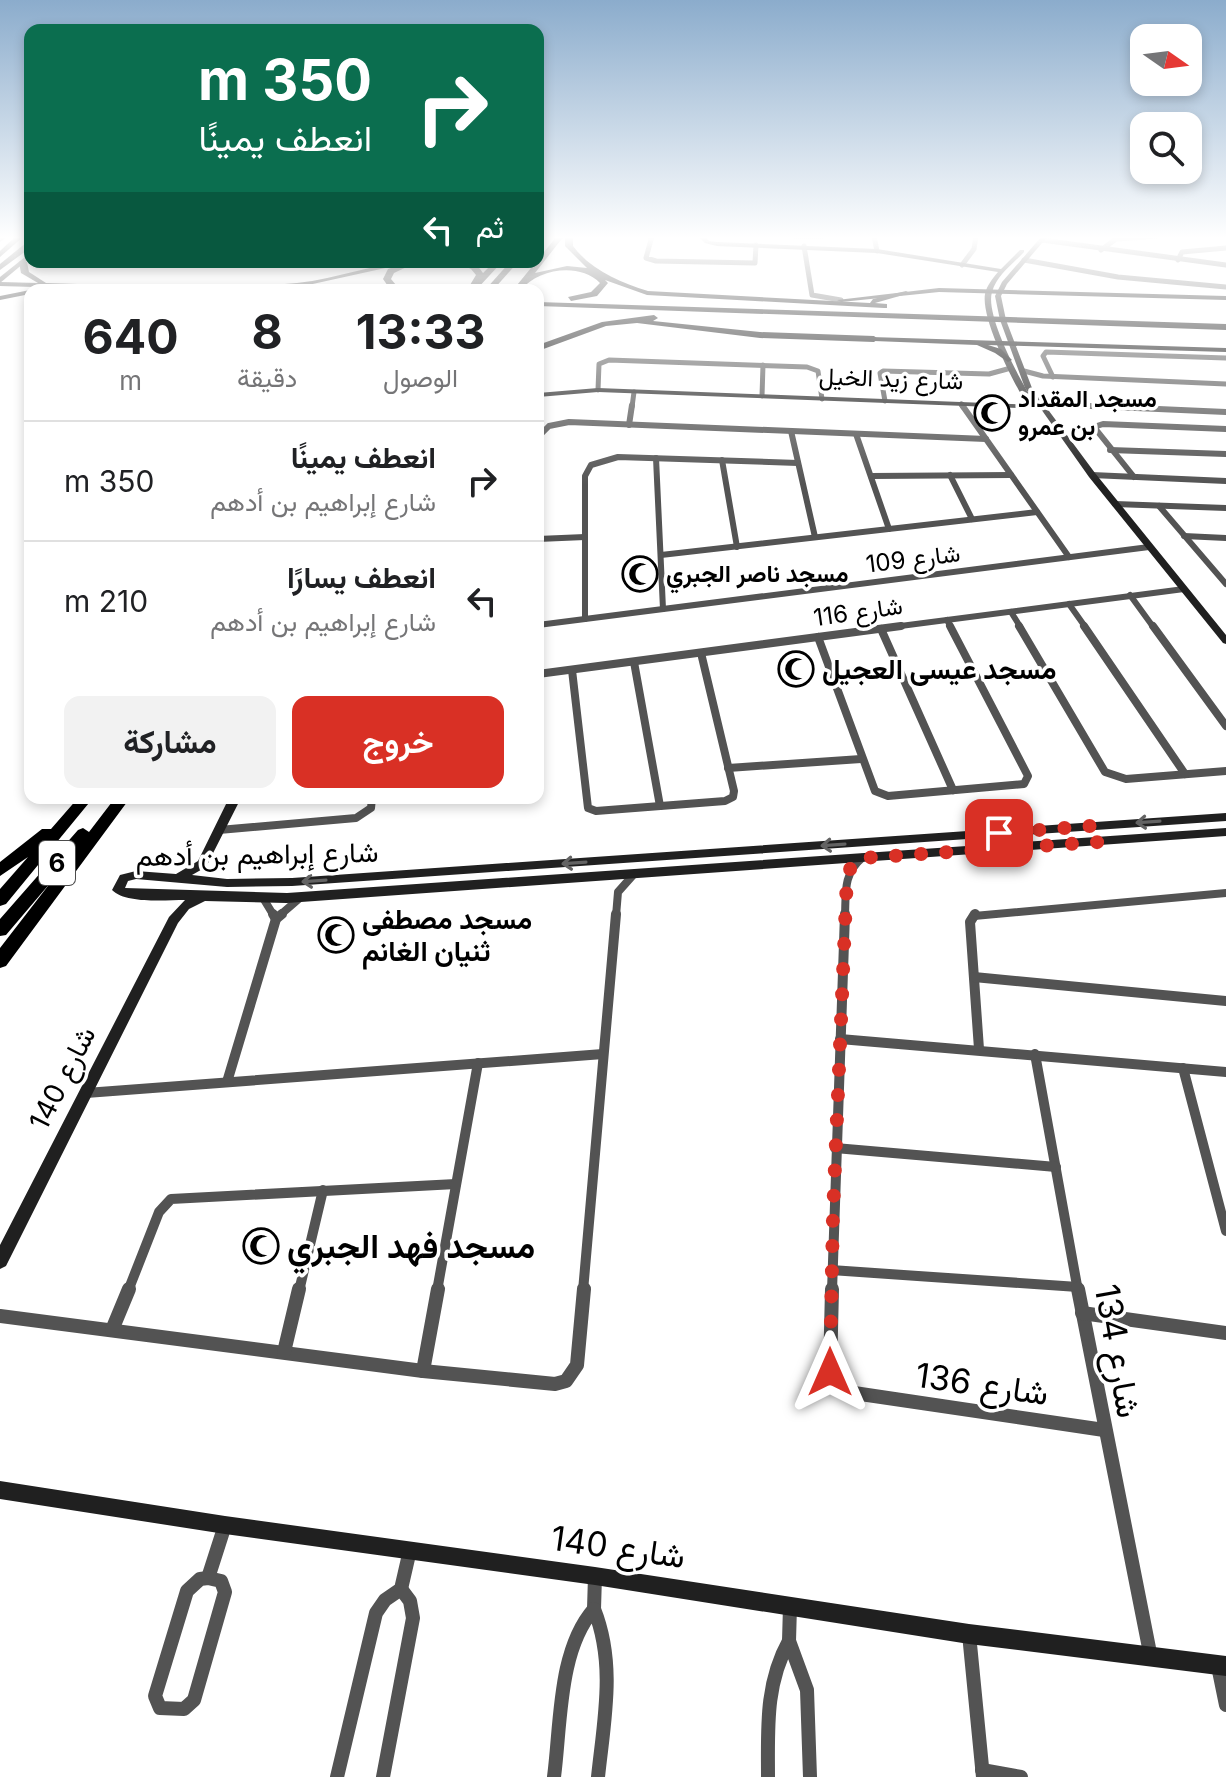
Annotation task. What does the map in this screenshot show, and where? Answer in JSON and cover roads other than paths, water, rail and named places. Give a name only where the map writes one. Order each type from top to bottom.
[{"type":"highway","points":[[544,338],[562,334],[573,319]]},
{"type":"highway","points":[[544,346],[595,327],[641,319]]},
{"type":"highway","points":[[720,319],[874,339]]},
{"type":"highway","points":[[1086,319],[1181,326],[1226,325]]},
{"type":"highway","points":[[1140,319],[1226,325]]},
{"type":"highway","points":[[595,327],[640,321],[760,335],[874,339]]},
{"type":"highway","points":[[0,870],[81,804]]},
{"type":"highway","name":"6","points":[[0,900],[81,804]]},
{"type":"highway","name":"6","points":[[0,930],[109,804]]},
{"type":"highway","points":[[0,961],[118,804]]},
{"type":"main road","points":[[874,339],[1226,350]]},
{"type":"main road","points":[[957,342],[990,348],[1012,361],[1027,348],[1045,344]]},
{"type":"street","points":[[992,319],[1001,342],[1037,405],[1225,638]]},
{"type":"street","points":[[1003,319],[1011,343],[1012,361],[1023,378]]},
{"type":"street","points":[[1053,377],[1043,356],[1046,352],[1226,358]]},
{"type":"street","points":[[598,390],[599,364],[609,360],[763,365],[816,369],[822,399]]},
{"type":"street","points":[[992,374],[1012,361]]},
{"type":"street","points":[[762,396],[763,365]]},
{"type":"street","points":[[885,401],[880,373],[883,371],[1226,384]]},
{"type":"street","name":"شارع زيد الخيل","points":[[544,394],[598,390],[1226,412]]},
{"type":"street","points":[[629,425],[634,392]]},
{"type":"street","points":[[961,404],[1069,557]]},
{"type":"street","points":[[544,431],[561,422],[986,439]]},
{"type":"street","points":[[1134,477],[1093,430],[1095,426],[1226,429]]},
{"type":"street","points":[[791,431],[815,537]]},
{"type":"street","points":[[856,434],[889,529]]},
{"type":"street","points":[[1110,450],[1226,454]]},
{"type":"street","points":[[585,619],[585,476],[591,465],[618,457],[798,463]]},
{"type":"street","points":[[656,458],[663,609]]},
{"type":"street","points":[[722,460],[737,547]]},
{"type":"street","points":[[950,475],[972,519]]},
{"type":"street","points":[[871,476],[1011,475]]},
{"type":"street","points":[[1092,475],[1226,481]]},
{"type":"street","points":[[1115,504],[1226,508]]},
{"type":"street","points":[[1159,506],[1226,584]]},
{"type":"street","points":[[661,555],[1037,512]]},
{"type":"street","points":[[1184,536],[1226,538]]},
{"type":"street","points":[[544,539],[585,537]]},
{"type":"street","name":"شارع 109","points":[[544,624],[1149,547]]},
{"type":"street","name":"شارع 116","points":[[544,673],[1184,589]]},
{"type":"street","points":[[1130,595],[1226,726]]},
{"type":"street","points":[[1069,604],[1185,774]]},
{"type":"street","points":[[1011,612],[1105,772],[1126,779],[1226,771]]},
{"type":"street","points":[[818,637],[872,788],[881,794],[1022,785],[1027,782],[1028,776],[947,620]]},
{"type":"street","points":[[881,629],[953,790]]},
{"type":"street","points":[[572,670],[585,805],[596,811],[731,799],[734,791],[701,653]]},
{"type":"street","points":[[634,662],[660,806]]},
{"type":"street","points":[[728,768],[861,759]]},
{"type":"street","points":[[176,880],[202,864],[232,804]]},
{"type":"street","points":[[219,830],[356,818],[367,813],[370,804]]},
{"type":"street","name":"شارع إبراهيم بن أدهم","points":[[1226,817],[292,882],[210,882],[136,875],[124,878],[118,890],[125,894],[301,897],[1226,832]]},
{"type":"street","points":[[1119,824],[1119,833],[1128,839]]},
{"type":"street","points":[[1090,826],[1101,832],[1099,842]]},
{"type":"street","points":[[847,876],[851,867],[862,858]]},
{"type":"street","points":[[831,860],[840,865],[847,876]]},
{"type":"street","points":[[202,864],[210,882]]},
{"type":"street","points":[[618,892],[634,874]]},
{"type":"street","points":[[0,1316],[423,1371],[555,1384],[566,1381],[577,1365],[618,892],[612,882],[601,876]]},
{"type":"street","name":"شارع 136","points":[[847,876],[831,1270],[829,1365],[833,1378],[842,1388],[854,1393],[1104,1430]]},
{"type":"street","points":[[979,1049],[970,922],[979,912],[1224,893],[1226,905]]},
{"type":"street","points":[[167,895],[175,909],[173,920]]},
{"type":"street","name":"شارع 140","points":[[0,1261],[173,920],[185,906],[204,896]]},
{"type":"street","points":[[227,1082],[276,919],[301,897]]},
{"type":"street","points":[[263,898],[276,919]]},
{"type":"street","points":[[974,977],[1226,1001]]},
{"type":"street","points":[[840,1039],[1226,1072]]},
{"type":"street","points":[[86,1093],[603,1054]]},
{"type":"street","name":"شارع 134","points":[[1035,1054],[1104,1430],[1151,1658]]},
{"type":"street","points":[[423,1371],[478,1063]]},
{"type":"street","points":[[1183,1068],[1221,1193],[1226,1231]]},
{"type":"street","points":[[835,1148],[1056,1167]]},
{"type":"street","points":[[112,1330],[161,1209],[171,1199],[456,1184]]},
{"type":"street","points":[[284,1352],[323,1190]]},
{"type":"street","points":[[831,1270],[1078,1287]]},
{"type":"street","points":[[1082,1313],[1226,1333]]},
{"type":"street","name":"شارع 140","points":[[0,1490],[969,1634],[1222,1665]]},
{"type":"street","points":[[208,1578],[225,1525]]},
{"type":"street","points":[[337,1777],[376,1613],[385,1600],[401,1589],[410,1550]]},
{"type":"street","points":[[595,1576],[594,1609],[604,1629],[608,1653],[598,1777]]},
{"type":"street","points":[[208,1578],[221,1581],[225,1592],[194,1700],[184,1709],[160,1708],[155,1696],[187,1591],[200,1579],[208,1578]]},
{"type":"street","points":[[383,1777],[413,1618],[410,1601],[401,1589]]},
{"type":"street","points":[[768,1777],[770,1684],[777,1659],[789,1641],[790,1606]]},
{"type":"street","points":[[554,1777],[569,1655],[579,1626],[594,1609]]},
{"type":"street","points":[[969,1634],[982,1774],[1021,1777]]},
{"type":"street","points":[[789,1641],[803,1664],[809,1691],[810,1777]]},
{"type":"street","points":[[1222,1665],[1226,1705]]},
{"type":"place","name":"مسجد المقداد بن عمرو","points":[[992,413]]},
{"type":"place","name":"مسجد ناصر الجبري","points":[[640,574]]},
{"type":"place","name":"مسجد عيسى العجيل","points":[[796,669]]},
{"type":"place","name":"مسجد مصطفى ثنيان الغانم","points":[[336,935]]},
{"type":"place","name":"مسجد فهد الجبري","points":[[261,1246]]}]
